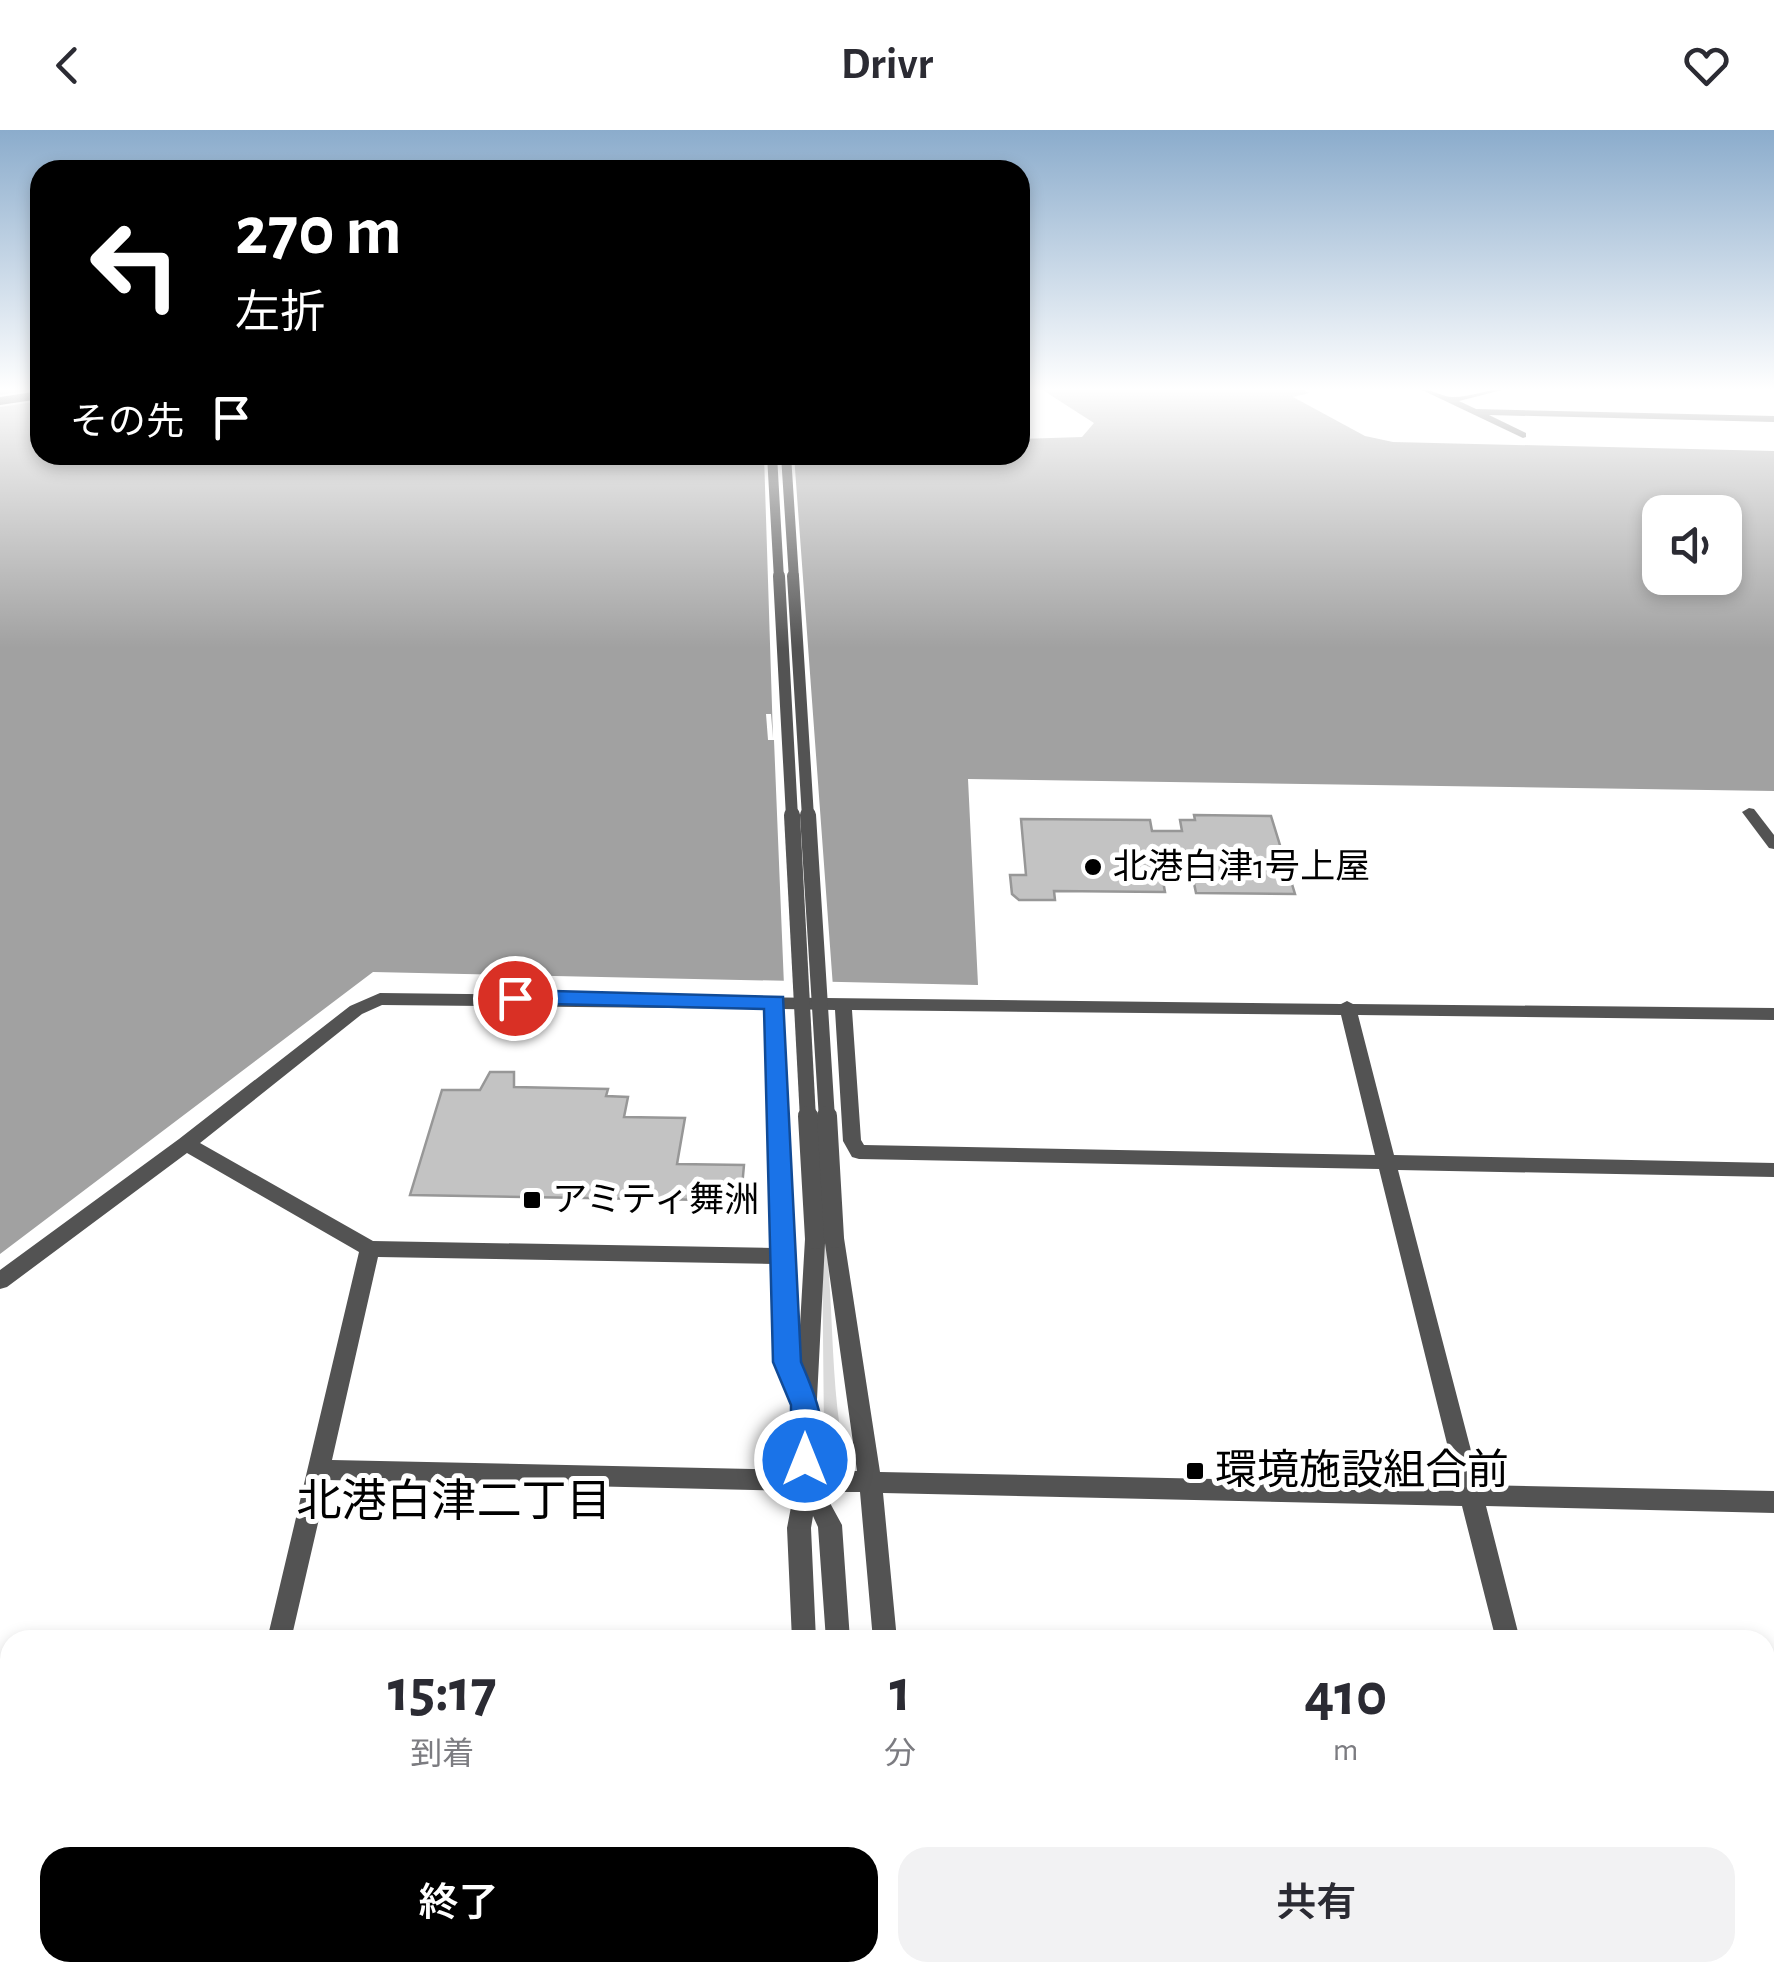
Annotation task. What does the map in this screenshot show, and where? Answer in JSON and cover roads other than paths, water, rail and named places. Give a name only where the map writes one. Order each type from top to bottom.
[{"type":"street","points":[[773,475],[824,1239],[870,1483],[884,1630]]},
{"type":"street","points":[[787,475],[824,1239],[806,1405],[807,1482],[799,1528],[804,1630]]},
{"type":"street","points":[[1749,812],[1774,846]]},
{"type":"street","points":[[0,1281],[186,1144],[356,1010],[380,998],[1774,1014]]},
{"type":"street","points":[[775,1002],[787,1362],[806,1405]]},
{"type":"street","points":[[843,1004],[852,1142],[859,1152],[1774,1170]]},
{"type":"street","points":[[1347,1008],[1390,1163],[1506,1630]]},
{"type":"street","points":[[186,1144],[370,1249],[783,1256]]},
{"type":"street","points":[[281,1630],[370,1249]]},
{"type":"street","points":[[318,1470],[1774,1502]]},
{"type":"street","points":[[807,1482],[830,1525],[837,1630]]},
{"type":"place","name":"北港白津1号上屋","points":[[1093,867]]},
{"type":"place","name":"アミティ舞洲","points":[[532,1200]]},
{"type":"place","name":"環境施設組合前","points":[[1195,1471]]},
{"type":"district","name":"北港白津二丁目","points":[[454,1502]]}]
